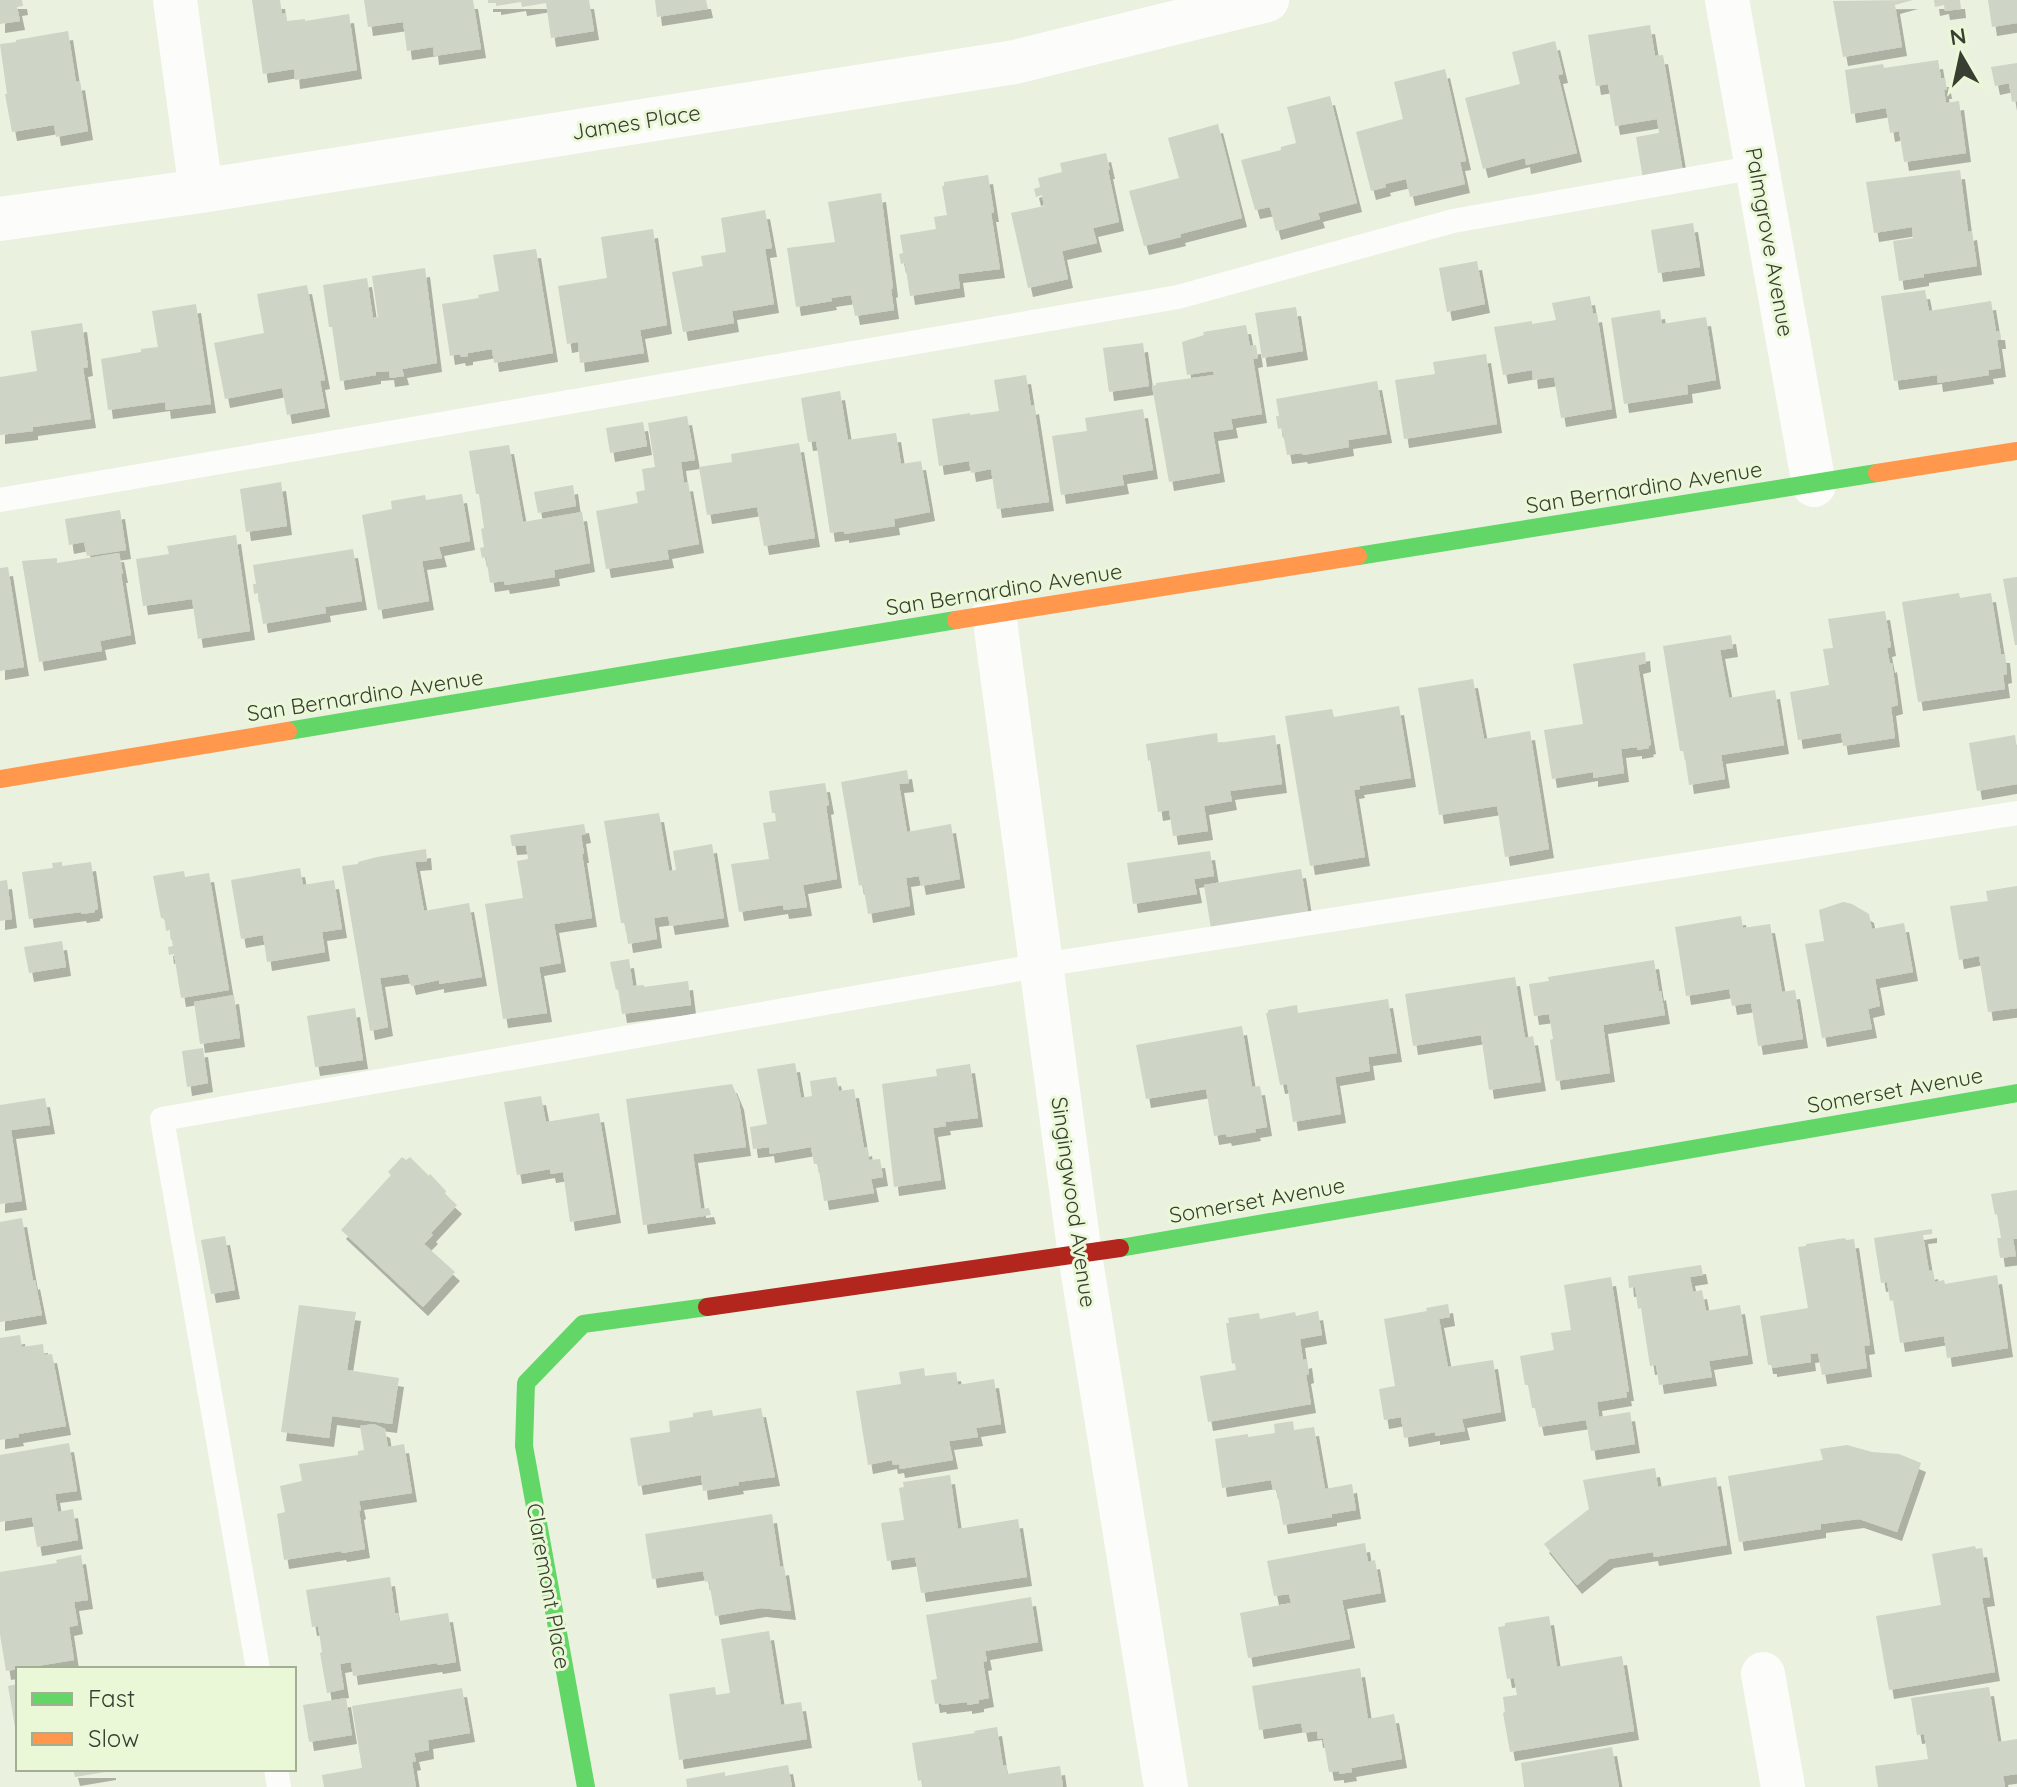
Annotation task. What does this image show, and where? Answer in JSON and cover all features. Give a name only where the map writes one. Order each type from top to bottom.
[{"type":"main road","name":"San Bernardino Avenue","points":[[0,779],[994,614],[2017,451]]},
{"type":"main road","name":"Somerset Avenue","points":[[526,1383],[583,1324],[1080,1255],[2017,1093]]},
{"type":"main road","name":"Claremont Place","points":[[526,1383],[524,1446],[586,1787]]},
{"type":"street","points":[[175,0],[201,191]]},
{"type":"street","name":"James Place","points":[[0,219],[201,191],[1015,62],[1267,0]]},
{"type":"street","name":"Palmgrove Avenue","points":[[1727,0],[1814,485]]},
{"type":"street","name":"Singingwood Avenue","points":[[994,614],[1080,1255],[1166,1787]]},
{"type":"street","points":[[1763,1674],[1783,1787]]},
{"type":"lane","points":[[0,500],[1178,297],[1453,221],[1757,167]]},
{"type":"lane","points":[[258,1667],[162,1119],[1042,965],[2017,813]]},
{"type":"building","points":[[0,0],[22,0],[23,6],[17,7],[20,21],[0,24]]},
{"type":"building","points":[[252,0],[280,0],[282,14],[286,13],[287,21],[349,14],[357,70],[295,80],[294,69],[263,74]]},
{"type":"building","points":[[364,0],[473,0],[481,49],[434,56],[433,47],[407,51],[403,22],[368,27]]},
{"type":"building","points":[[488,0],[589,0],[594,31],[551,38],[546,3],[522,7],[521,2],[496,6]]},
{"type":"building","points":[[655,0],[706,0],[708,9],[657,17]]},
{"type":"building","points":[[1913,0],[1895,5],[1902,47],[1843,57],[1833,1]]},
{"type":"building","points":[[1934,0],[1960,0],[1961,9],[1945,11],[1944,5],[1935,7]]},
{"type":"building","points":[[1988,0],[2017,0],[2017,23],[1992,27]]},
{"type":"building","points":[[1650,25],[1655,56],[1663,55],[1683,172],[1643,179],[1636,137],[1659,133],[1657,119],[1615,126],[1608,84],[1596,86],[1588,35]]},
{"type":"building","points":[[68,31],[88,131],[56,137],[54,125],[12,132],[0,44]]},
{"type":"building","points":[[1555,41],[1563,74],[1558,75],[1577,153],[1526,165],[1525,158],[1483,169],[1465,98],[1520,84],[1512,52]]},
{"type":"building","points":[[1938,60],[1941,78],[1945,78],[1946,103],[1959,101],[1966,153],[1904,162],[1899,131],[1890,133],[1886,108],[1851,114],[1845,70]]},
{"type":"building","points":[[2017,63],[2017,101],[2012,102],[2009,83],[1995,86],[1991,67]]},
{"type":"building","points":[[1445,69],[1466,161],[1460,162],[1465,184],[1410,197],[1406,179],[1371,191],[1356,132],[1403,119],[1394,82]]},
{"type":"building","points":[[1330,96],[1357,203],[1318,213],[1320,219],[1276,231],[1270,207],[1255,210],[1241,160],[1296,143],[1287,107]]},
{"type":"building","points":[[1218,124],[1242,218],[1144,246],[1129,191],[1179,178],[1168,138]]},
{"type":"building","points":[[1106,153],[1119,222],[1093,228],[1097,243],[1062,251],[1068,279],[1028,288],[1011,213],[1044,206],[1042,195],[1036,197],[1034,189],[1040,187],[1038,178],[1062,172],[1060,163]]},
{"type":"building","points":[[1960,170],[1968,232],[1972,231],[1977,266],[1899,281],[1893,241],[1913,238],[1912,227],[1874,233],[1866,182]]},
{"type":"building","points":[[988,175],[1000,269],[958,274],[960,288],[910,296],[905,263],[901,264],[899,254],[903,253],[900,235],[936,229],[934,217],[947,215],[944,182]]},
{"type":"building","points":[[881,193],[894,310],[855,316],[851,295],[796,307],[787,248],[835,242],[828,202]]},
{"type":"building","points":[[765,210],[772,248],[765,249],[774,304],[732,311],[734,323],[683,332],[672,272],[703,266],[701,256],[726,252],[721,218]]},
{"type":"building","points":[[1693,223],[1700,267],[1658,273],[1651,230]]},
{"type":"building","points":[[653,229],[667,325],[640,330],[644,353],[580,363],[578,342],[567,344],[558,286],[607,278],[601,237]]},
{"type":"building","points":[[536,249],[553,353],[494,363],[492,349],[468,353],[468,356],[450,356],[442,304],[499,291],[493,255]]},
{"type":"building","points":[[1477,261],[1485,304],[1447,312],[1439,268]]},
{"type":"building","points":[[425,268],[437,363],[402,369],[404,376],[390,378],[389,371],[376,372],[376,375],[340,381],[323,285],[367,278],[373,318],[378,317],[372,276]]},
{"type":"building","points":[[307,285],[325,380],[320,381],[325,408],[287,415],[282,388],[225,399],[214,343],[264,333],[257,294]]},
{"type":"building","points":[[1925,290],[1929,311],[1991,301],[1996,331],[2000,331],[2001,340],[1997,340],[2001,368],[1988,370],[1989,375],[1938,383],[1937,375],[1894,381],[1881,296]]},
{"type":"building","points":[[1590,296],[1593,314],[1597,313],[1612,409],[1561,418],[1554,377],[1533,380],[1532,370],[1503,375],[1494,327],[1556,320],[1552,303]]},
{"type":"building","points":[[196,304],[211,404],[166,410],[165,402],[108,410],[101,359],[158,347],[152,311]]},
{"type":"building","points":[[1296,307],[1303,351],[1262,358],[1255,313]]},
{"type":"building","points":[[1660,310],[1662,324],[1706,317],[1716,380],[1687,385],[1688,394],[1624,404],[1611,318]]},
{"type":"building","points":[[82,323],[88,367],[83,368],[91,419],[0,435],[0,377],[37,371],[31,331]]},
{"type":"building","points":[[1246,325],[1250,346],[1256,345],[1258,358],[1253,359],[1262,414],[1231,419],[1233,429],[1213,432],[1220,473],[1169,482],[1152,386],[1214,375],[1213,371],[1187,375],[1182,342],[1204,335],[1203,332]]},
{"type":"building","points":[[1143,343],[1149,386],[1109,392],[1103,348]]},
{"type":"building","points":[[1486,354],[1497,424],[1404,439],[1395,380],[1435,374],[1433,362]]},
{"type":"building","points":[[1026,375],[1031,406],[1034,405],[1049,502],[997,509],[991,469],[971,473],[969,461],[939,466],[932,419],[999,411],[994,380]]},
{"type":"building","points":[[1377,381],[1387,434],[1348,440],[1349,447],[1287,455],[1282,428],[1278,429],[1276,399]]},
{"type":"building","points":[[840,391],[848,440],[896,433],[901,464],[921,461],[930,512],[894,519],[895,526],[844,534],[844,531],[830,533],[816,441],[808,442],[801,398]]},
{"type":"building","points":[[1143,409],[1153,470],[1122,475],[1124,485],[1061,495],[1052,436],[1087,431],[1085,418]]},
{"type":"building","points":[[687,416],[695,460],[681,462],[684,483],[688,482],[699,544],[667,550],[669,559],[606,569],[596,511],[638,503],[636,492],[645,490],[642,469],[655,467],[648,423]]},
{"type":"building","points":[[643,422],[647,446],[610,453],[606,428]]},
{"type":"building","points":[[799,443],[815,538],[764,546],[757,507],[707,515],[699,467],[732,462],[731,454]]},
{"type":"building","points":[[509,445],[523,522],[582,512],[590,563],[554,570],[555,577],[505,585],[504,581],[490,583],[486,557],[482,558],[480,548],[484,547],[481,529],[484,528],[469,451]]},
{"type":"building","points":[[281,482],[287,526],[246,532],[240,489]]},
{"type":"building","points":[[573,485],[576,506],[538,513],[534,492]]},
{"type":"building","points":[[462,494],[470,541],[439,547],[442,558],[422,561],[429,601],[378,610],[362,515],[392,509],[391,501],[425,495],[426,500]]},
{"type":"building","points":[[120,510],[126,550],[87,556],[84,542],[69,545],[65,519]]},
{"type":"building","points":[[236,535],[250,631],[198,639],[192,599],[143,606],[136,559],[169,554],[167,546]]},
{"type":"building","points":[[353,549],[362,601],[325,607],[326,613],[263,624],[258,593],[254,594],[253,565]]},
{"type":"building","points":[[119,553],[131,635],[100,641],[102,651],[39,662],[22,561],[57,558],[57,563]]},
{"type":"building","points":[[8,567],[24,667],[0,671],[0,568]]},
{"type":"building","points":[[2017,577],[2017,645],[2015,645],[2003,579]]},
{"type":"building","points":[[1959,593],[1960,598],[1991,593],[2001,654],[2005,654],[2005,689],[1918,702],[1902,602]]},
{"type":"building","points":[[1885,611],[1891,647],[1887,648],[1898,705],[1891,707],[1895,738],[1843,746],[1841,733],[1798,740],[1790,692],[1829,685],[1823,649],[1833,648],[1828,619]]},
{"type":"building","points":[[1731,635],[1733,648],[1720,650],[1729,698],[1775,690],[1784,745],[1721,755],[1725,779],[1689,785],[1684,751],[1680,751],[1663,646]]},
{"type":"building","points":[[1645,652],[1646,663],[1638,665],[1649,748],[1621,749],[1624,773],[1593,778],[1593,772],[1552,779],[1544,730],[1583,724],[1573,664]]},
{"type":"building","points":[[1473,679],[1484,739],[1530,731],[1549,849],[1505,857],[1497,806],[1439,815],[1418,688]]},
{"type":"building","points":[[1399,706],[1411,778],[1359,786],[1360,789],[1354,790],[1365,857],[1310,866],[1285,716],[1332,709],[1334,717]]},
{"type":"building","points":[[1217,733],[1218,743],[1275,735],[1282,784],[1230,791],[1232,801],[1204,806],[1208,831],[1173,836],[1169,810],[1158,812],[1146,744]]},
{"type":"building","points":[[2015,735],[2017,784],[1977,791],[1969,743]]},
{"type":"building","points":[[907,770],[909,783],[899,784],[907,832],[951,824],[960,879],[921,886],[919,876],[906,878],[910,906],[868,914],[863,884],[859,886],[841,782]]},
{"type":"building","points":[[825,783],[837,879],[803,885],[807,907],[784,910],[783,905],[739,912],[731,864],[769,859],[763,823],[776,821],[769,791]]},
{"type":"building","points":[[659,813],[669,871],[676,870],[673,851],[712,844],[724,918],[670,926],[668,916],[654,918],[657,939],[628,944],[625,923],[621,923],[604,821]]},
{"type":"building","points":[[584,824],[586,834],[581,835],[582,854],[592,918],[554,924],[561,963],[539,967],[547,1013],[503,1019],[485,904],[523,898],[517,861],[528,859],[526,845],[512,846],[510,835]]},
{"type":"building","points":[[426,849],[427,861],[415,862],[424,911],[469,903],[482,977],[439,984],[439,980],[411,986],[408,974],[380,978],[388,1027],[370,1031],[342,866]]},
{"type":"building","points":[[1210,851],[1214,876],[1194,879],[1197,894],[1133,904],[1127,863]]},
{"type":"building","points":[[62,862],[62,866],[91,862],[98,909],[82,914],[29,919],[22,872],[53,868],[52,863]]},
{"type":"building","points":[[300,868],[303,885],[334,880],[342,929],[322,932],[325,952],[267,962],[263,935],[241,939],[231,880]]},
{"type":"building","points":[[1301,869],[1309,918],[1212,935],[1204,885]]},
{"type":"building","points":[[184,871],[185,877],[209,873],[229,990],[181,998],[174,954],[169,955],[168,947],[173,946],[170,930],[166,931],[165,921],[161,918],[153,876]]},
{"type":"building","points":[[7,880],[12,919],[0,921],[0,881]]},
{"type":"building","points":[[2017,886],[2017,1008],[1988,1012],[1979,956],[1959,960],[1950,906],[1988,901],[1986,891]]},
{"type":"building","points":[[1843,902],[1869,914],[1872,929],[1904,923],[1913,972],[1875,979],[1880,1006],[1868,1009],[1872,1029],[1822,1038],[1805,944],[1824,941],[1819,910]]},
{"type":"building","points":[[1741,916],[1743,928],[1770,924],[1782,992],[1795,990],[1803,1039],[1758,1046],[1751,1003],[1732,1006],[1729,989],[1686,996],[1675,927]]},
{"type":"building","points":[[62,941],[66,967],[29,973],[24,947]]},
{"type":"building","points":[[629,959],[633,986],[688,981],[691,1005],[622,1014],[610,962]]},
{"type":"building","points":[[1654,960],[1665,1015],[1603,1025],[1610,1073],[1556,1081],[1549,1014],[1534,1016],[1529,984],[1549,981],[1548,977]]},
{"type":"building","points":[[1515,977],[1525,1038],[1533,1036],[1541,1082],[1489,1090],[1481,1035],[1413,1046],[1405,994]]},
{"type":"building","points":[[234,995],[240,1038],[200,1044],[194,1002]]},
{"type":"building","points":[[1388,999],[1397,1053],[1368,1057],[1370,1071],[1335,1077],[1341,1114],[1293,1122],[1287,1084],[1280,1085],[1266,1013],[1268,1010],[1297,1005],[1298,1013]]},
{"type":"building","points":[[355,1008],[363,1060],[315,1067],[307,1016]]},
{"type":"building","points":[[1242,1026],[1252,1087],[1260,1086],[1267,1127],[1227,1137],[1226,1134],[1214,1136],[1206,1089],[1146,1099],[1136,1045]]},
{"type":"building","points":[[203,1048],[208,1083],[187,1087],[182,1051]]},
{"type":"building","points":[[795,1063],[801,1098],[812,1096],[810,1081],[836,1077],[839,1091],[854,1089],[864,1148],[867,1147],[869,1160],[880,1159],[883,1177],[871,1179],[874,1193],[824,1201],[818,1164],[814,1164],[811,1147],[770,1154],[769,1147],[753,1149],[750,1127],[767,1124],[757,1069]]},
{"type":"building","points":[[970,1064],[978,1118],[945,1122],[946,1126],[933,1128],[941,1180],[894,1187],[882,1084],[937,1076],[936,1069]]},
{"type":"building","points":[[732,1084],[739,1101],[746,1147],[693,1154],[701,1209],[709,1208],[711,1215],[643,1225],[626,1099]]},
{"type":"building","points":[[541,1096],[546,1122],[599,1113],[616,1214],[570,1222],[563,1172],[551,1174],[550,1169],[517,1175],[504,1102]]},
{"type":"building","points":[[45,1098],[50,1125],[11,1130],[22,1201],[0,1204],[0,1105]]},
{"type":"building","points":[[402,1157],[406,1160],[410,1157],[430,1174],[457,1205],[424,1244],[455,1272],[423,1307],[341,1230],[391,1175],[388,1172]]},
{"type":"building","points":[[2017,1190],[2017,1239],[2013,1239],[2016,1256],[2000,1258],[1997,1238],[2001,1238],[1991,1194]]},
{"type":"building","points":[[22,1218],[42,1315],[0,1322],[0,1222]]},
{"type":"building","points":[[1932,1229],[1932,1234],[1923,1235],[1929,1271],[1933,1270],[1935,1282],[1944,1280],[1945,1284],[1997,1275],[2008,1348],[1947,1358],[1944,1336],[1900,1343],[1893,1300],[1890,1301],[1887,1282],[1881,1283],[1874,1238]]},
{"type":"building","points":[[225,1236],[235,1290],[211,1294],[201,1240]]},
{"type":"building","points":[[1854,1239],[1870,1345],[1864,1346],[1867,1368],[1822,1375],[1818,1353],[1810,1354],[1811,1362],[1772,1368],[1768,1365],[1760,1316],[1808,1308],[1798,1247]]},
{"type":"building","points":[[1701,1265],[1703,1275],[1690,1277],[1693,1292],[1702,1290],[1706,1311],[1740,1305],[1748,1355],[1709,1361],[1712,1377],[1659,1385],[1656,1365],[1650,1366],[1641,1308],[1638,1309],[1635,1287],[1629,1288],[1628,1276]]},
{"type":"building","points":[[1611,1277],[1629,1392],[1626,1392],[1627,1397],[1597,1402],[1599,1417],[1630,1412],[1635,1444],[1591,1451],[1586,1420],[1539,1427],[1528,1385],[1525,1385],[1520,1356],[1554,1350],[1551,1333],[1571,1330],[1564,1285]]},
{"type":"building","points":[[1448,1304],[1450,1317],[1439,1319],[1448,1367],[1493,1360],[1501,1412],[1462,1419],[1465,1431],[1435,1436],[1435,1432],[1404,1438],[1401,1417],[1384,1420],[1379,1389],[1395,1386],[1384,1319]]},
{"type":"building","points":[[299,1305],[356,1312],[347,1370],[399,1378],[392,1424],[332,1416],[329,1438],[281,1432]]},
{"type":"building","points":[[1318,1311],[1322,1335],[1300,1339],[1303,1360],[1307,1359],[1309,1374],[1306,1375],[1311,1404],[1208,1422],[1200,1376],[1236,1370],[1235,1363],[1232,1364],[1226,1323],[1229,1323],[1228,1318],[1259,1313],[1260,1319]]},
{"type":"building","points":[[20,1335],[22,1347],[43,1344],[44,1355],[52,1354],[66,1426],[0,1440],[0,1338]]},
{"type":"building","points":[[924,1368],[925,1376],[956,1372],[958,1385],[994,1379],[1001,1424],[976,1428],[978,1437],[949,1441],[953,1460],[900,1469],[899,1464],[893,1465],[892,1460],[868,1465],[856,1391],[901,1384],[899,1372]]},
{"type":"building","points":[[761,1408],[775,1477],[703,1491],[701,1475],[638,1486],[630,1438],[670,1432],[669,1421],[693,1417],[693,1413],[712,1410],[713,1416]]},
{"type":"building","points":[[1293,1421],[1294,1430],[1314,1427],[1325,1489],[1352,1484],[1356,1510],[1283,1525],[1277,1490],[1273,1490],[1271,1480],[1222,1488],[1215,1439],[1275,1433],[1274,1424]]},
{"type":"building","points":[[374,1424],[385,1429],[388,1447],[404,1444],[412,1493],[359,1501],[365,1549],[284,1560],[277,1514],[285,1512],[280,1486],[302,1481],[299,1464],[358,1455],[358,1451],[364,1450],[360,1426]]},
{"type":"building","points":[[69,1443],[77,1491],[55,1494],[58,1512],[73,1509],[78,1540],[37,1547],[32,1517],[0,1522],[0,1455]]},
{"type":"building","points":[[1847,1445],[1872,1452],[1899,1454],[1921,1463],[1897,1532],[1859,1519],[1821,1524],[1821,1529],[1739,1542],[1728,1476],[1823,1460],[1820,1449]]},
{"type":"building","points":[[1655,1468],[1658,1487],[1716,1477],[1727,1545],[1654,1557],[1653,1552],[1609,1559],[1577,1585],[1544,1544],[1589,1509],[1583,1480]]},
{"type":"building","points":[[950,1475],[958,1529],[1018,1519],[1027,1577],[921,1593],[915,1557],[887,1561],[881,1523],[904,1520],[899,1488],[904,1487],[903,1482]]},
{"type":"building","points":[[772,1514],[791,1611],[761,1608],[715,1616],[709,1581],[705,1582],[703,1571],[652,1579],[645,1534]]},
{"type":"building","points":[[1365,1543],[1368,1562],[1375,1560],[1381,1593],[1342,1600],[1350,1639],[1248,1658],[1240,1613],[1291,1603],[1289,1594],[1274,1596],[1267,1561]]},
{"type":"building","points":[[1975,1546],[1976,1549],[1982,1548],[1990,1597],[1982,1598],[1995,1672],[1889,1690],[1876,1616],[1941,1605],[1932,1554]]},
{"type":"building","points":[[81,1555],[88,1600],[74,1602],[78,1625],[69,1627],[74,1660],[6,1671],[0,1634],[0,1572],[57,1563],[56,1560]]},
{"type":"building","points":[[390,1577],[399,1621],[448,1613],[456,1662],[353,1676],[351,1662],[340,1664],[344,1689],[327,1693],[318,1626],[312,1627],[306,1590]]},
{"type":"building","points":[[1031,1597],[1038,1642],[985,1651],[987,1661],[983,1662],[989,1698],[967,1705],[967,1702],[935,1704],[931,1680],[937,1679],[926,1615]]},
{"type":"building","points":[[1549,1616],[1557,1667],[1622,1656],[1634,1731],[1510,1752],[1503,1697],[1517,1695],[1514,1678],[1507,1679],[1498,1627],[1505,1626],[1505,1623]]},
{"type":"building","points":[[769,1631],[781,1705],[801,1702],[807,1739],[679,1760],[669,1694],[715,1687],[716,1695],[730,1693],[721,1639]]},
{"type":"building","points":[[1360,1668],[1368,1719],[1394,1714],[1402,1759],[1351,1768],[1352,1772],[1329,1772],[1323,1738],[1318,1739],[1317,1731],[1303,1733],[1301,1723],[1259,1730],[1252,1686]]},
{"type":"building","points":[[16,1684],[16,1733],[8,1686]]},
{"type":"building","points":[[1989,1687],[1998,1742],[2017,1739],[2017,1774],[2003,1776],[2005,1787],[1878,1787],[1875,1766],[1928,1759],[1924,1734],[1917,1735],[1911,1698]]},
{"type":"building","points":[[462,1688],[470,1733],[428,1740],[429,1750],[414,1753],[416,1761],[412,1762],[416,1787],[324,1787],[322,1775],[362,1768],[352,1706]]},
{"type":"building","points":[[346,1698],[352,1735],[309,1742],[303,1705]]},
{"type":"building","points":[[997,1727],[1007,1774],[1060,1766],[1063,1787],[922,1787],[921,1780],[918,1781],[912,1743]]},
{"type":"building","points":[[1612,1747],[1619,1787],[1524,1787],[1521,1763]]},
{"type":"building","points":[[788,1765],[792,1787],[687,1787],[686,1779]]},
{"type":"building","points":[[74,1771],[111,1771],[75,1777]]},
{"type":"traffic: fast","points":[[1358,556],[1877,473]]},
{"type":"traffic: fast","points":[[288,731],[956,620]]},
{"type":"traffic: fast","points":[[1120,1248],[2017,1093]]},
{"type":"traffic: fast","points":[[586,1787],[524,1446],[526,1383],[583,1324],[707,1307]]},
{"type":"traffic: slow","points":[[1877,473],[2017,451]]},
{"type":"traffic: slow","points":[[956,620],[1358,556]]},
{"type":"traffic: slow","points":[[0,779],[288,731]]},
{"type":"traffic: jam","points":[[707,1307],[1120,1248]]}]
